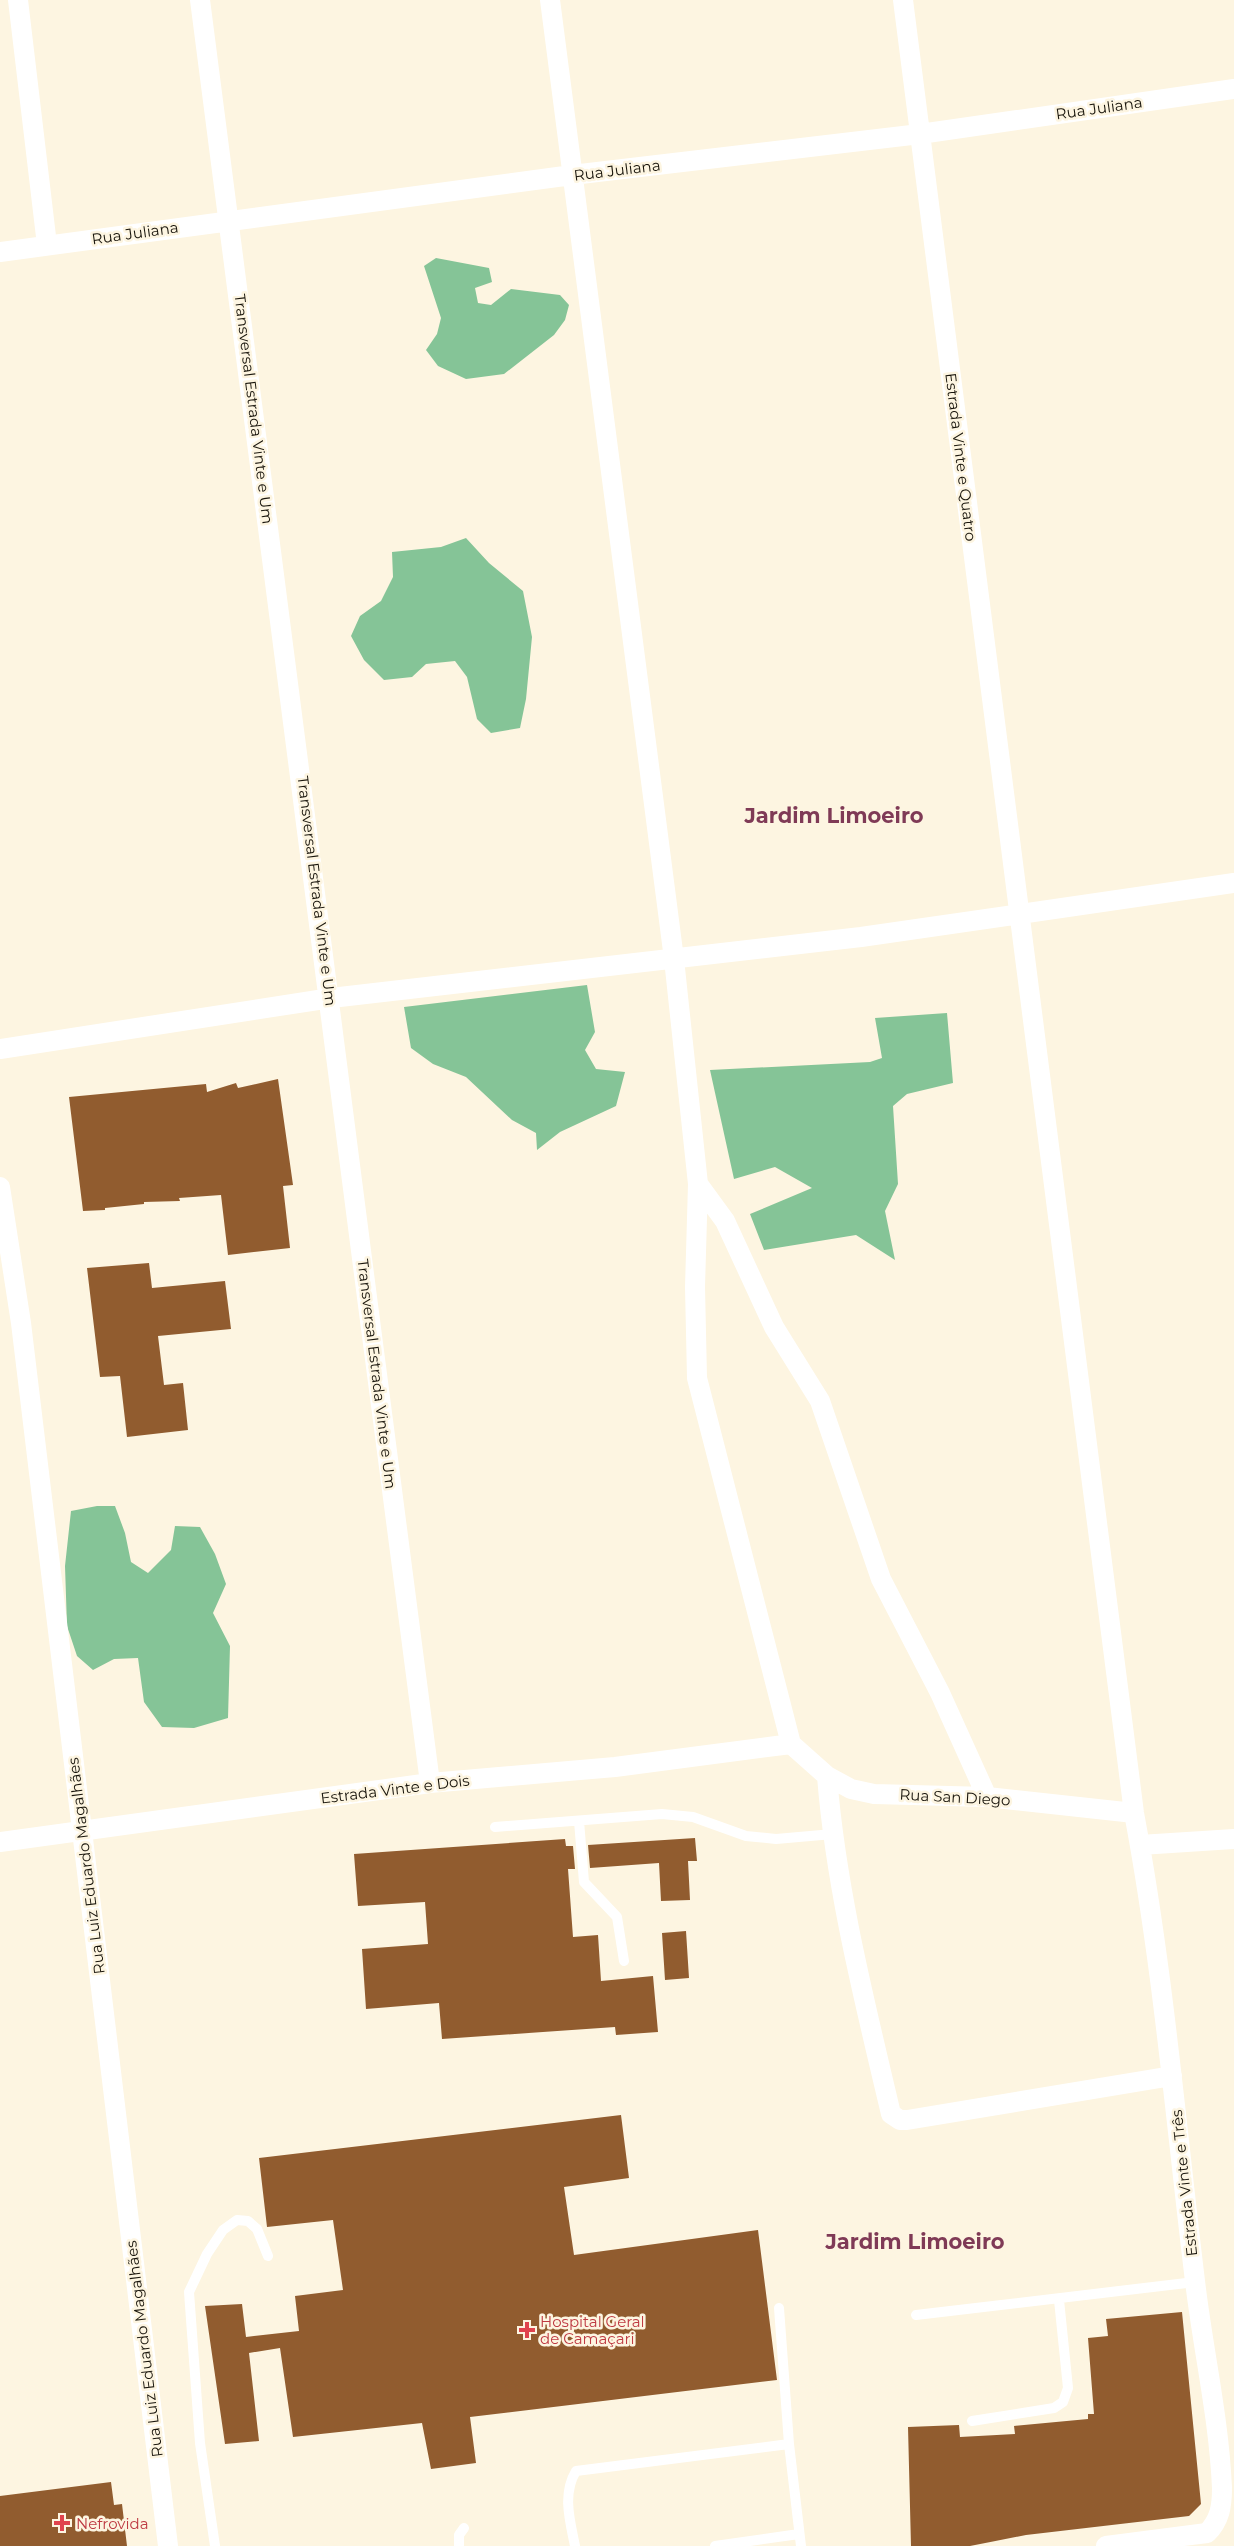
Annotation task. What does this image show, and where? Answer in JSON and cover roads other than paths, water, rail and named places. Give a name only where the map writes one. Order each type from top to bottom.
[{"type":"street","points":[[18,0],[47,246]]},
{"type":"street","name":"Transversal Estrada Vinte e Um","points":[[200,0],[331,998],[377,1386],[429,1783]]},
{"type":"street","points":[[550,0],[674,959],[698,1185],[695,1287],[697,1378],[791,1744]]},
{"type":"street","name":"Estrada Vinte e Quatro","points":[[903,0],[1134,1813]]},
{"type":"street","name":"Rua Juliana","points":[[0,252],[572,175],[920,134],[1234,89]]},
{"type":"street","points":[[0,1049],[331,998],[861,937],[1234,883]]},
{"type":"street","points":[[698,1185],[725,1221],[774,1327],[820,1401],[881,1579],[940,1694],[987,1797]]},
{"type":"street","name":"Rua Luiz Eduardo Magalhães","points":[[0,1187],[22,1335],[168,2546]]},
{"type":"street","name":"Rua San Diego","points":[[791,1744],[827,1776],[851,1789],[874,1794],[987,1797],[1134,1813]]},
{"type":"street","name":"Estrada Vinte e Dois","points":[[0,1842],[429,1783],[615,1767],[791,1744]]},
{"type":"street","points":[[827,1776],[833,1834],[868,2017],[891,2114],[896,2118],[907,2120],[1172,2076]]},
{"type":"street","name":"Estrada Vinte e Três","points":[[1106,2546],[1207,2533],[1218,2521],[1222,2489],[1216,2427],[1195,2282],[1172,2076],[1134,1813]]},
{"type":"street","points":[[1140,1845],[1234,1839]]},
{"type":"lane","points":[[495,1827],[662,1814],[693,1817],[746,1836],[776,1839],[833,1834]]},
{"type":"lane","points":[[579,1821],[584,1882],[617,1917],[624,1961]]},
{"type":"lane","points":[[215,2546],[200,2443],[189,2292],[212,2246],[223,2230],[237,2220],[248,2221],[257,2229],[268,2256]]},
{"type":"lane","points":[[916,2315],[1059,2300],[1195,2282]]},
{"type":"lane","points":[[972,2421],[1054,2408],[1063,2402],[1068,2388],[1059,2300]]},
{"type":"lane","points":[[779,2308],[789,2444],[801,2546]]},
{"type":"lane","points":[[575,2546],[568,2515],[568,2489],[576,2471],[789,2444]]},
{"type":"lane","points":[[459,2546],[459,2535],[464,2528]]},
{"type":"lane","points":[[715,2546],[799,2534]]},
{"type":"place","name":"Hospital Geral de Camaçari","points":[[527,2330]]},
{"type":"place","name":"Nefrovida","points":[[62,2523]]},
{"type":"district","name":"Jardim Limoeiro","points":[[834,815]]},
{"type":"district","name":"Jardim Limoeiro","points":[[915,2241]]}]
